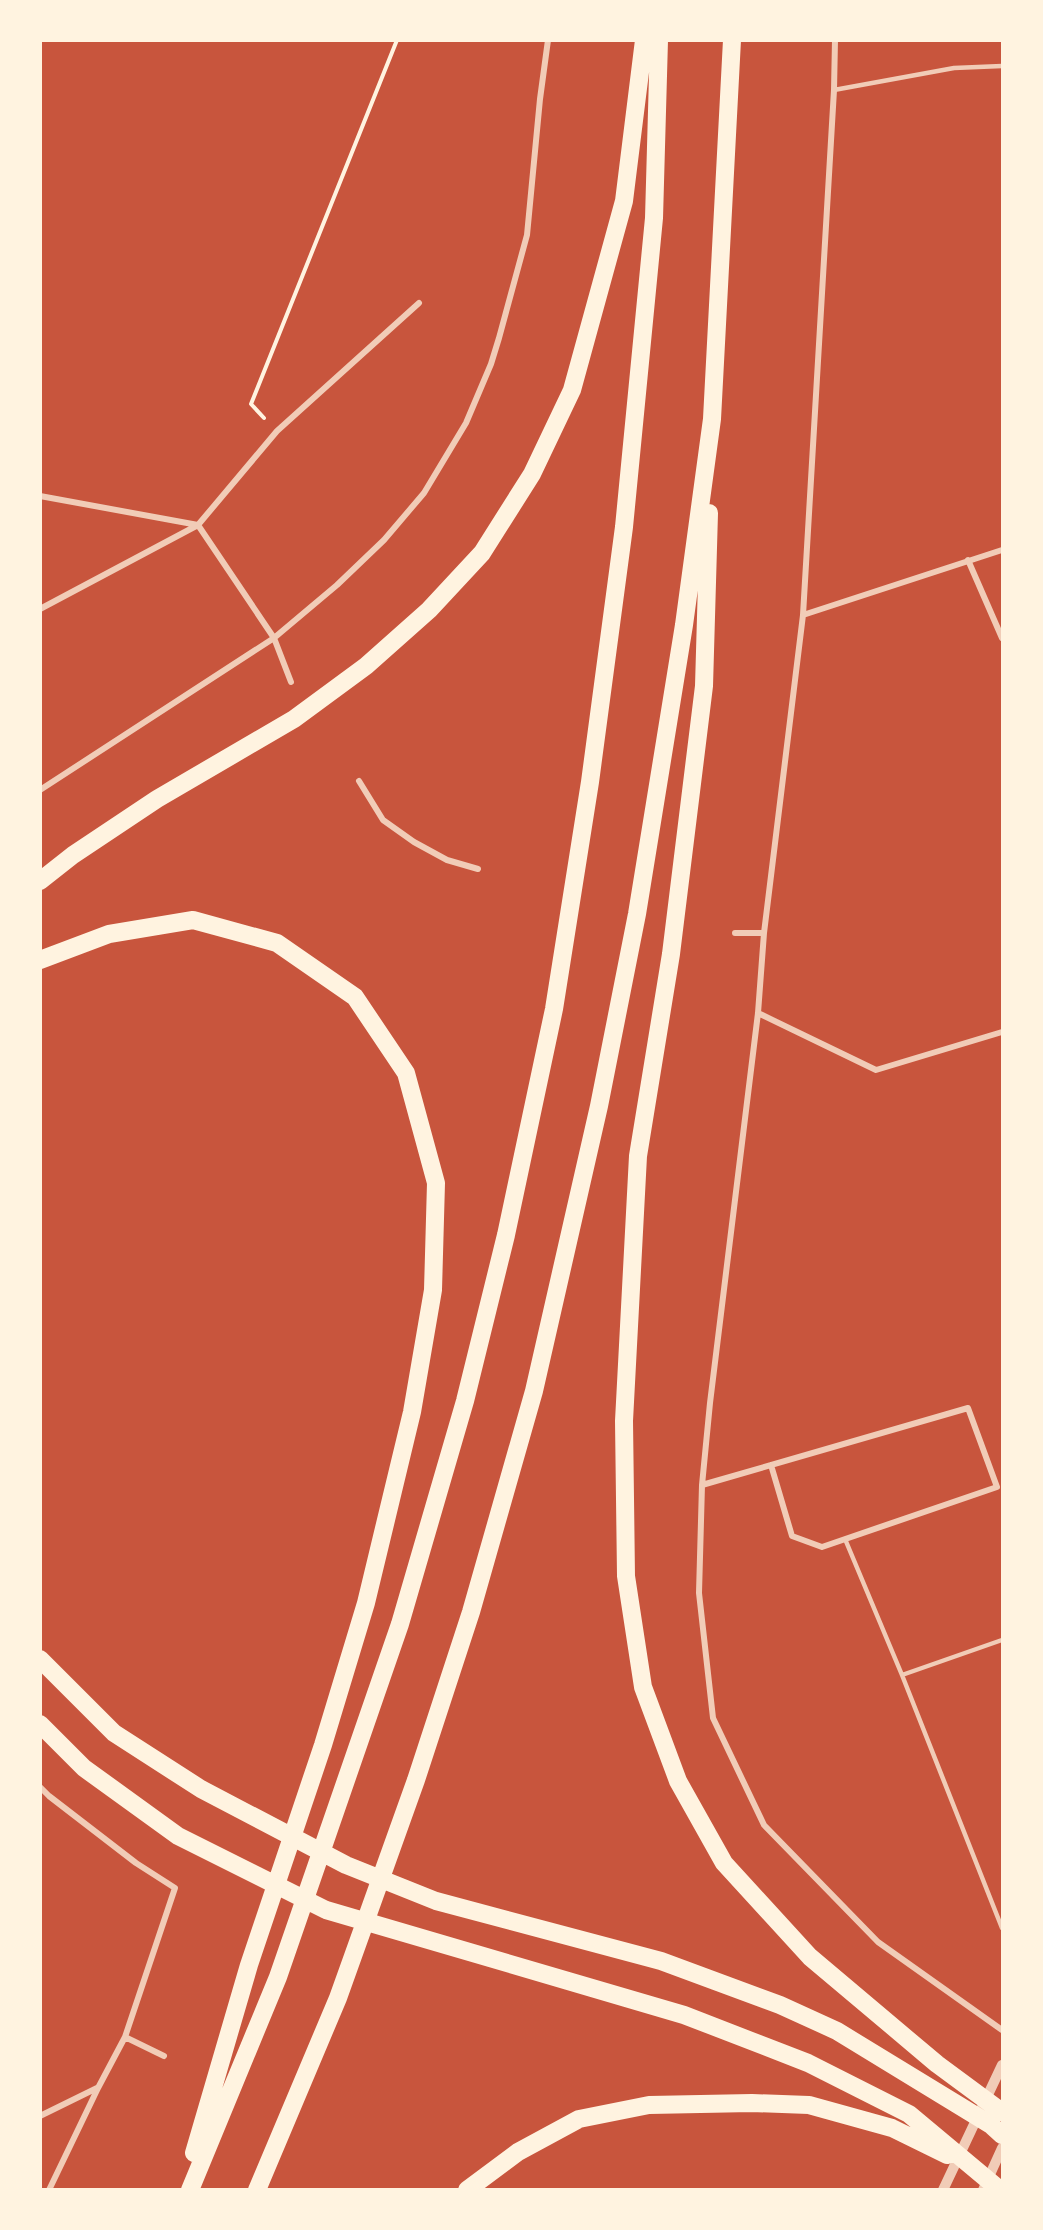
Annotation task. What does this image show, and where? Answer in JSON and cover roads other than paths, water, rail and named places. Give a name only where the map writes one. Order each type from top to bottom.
[{"type":"highway","points":[[40,881],[73,855],[157,799],[294,718],[366,666],[429,610],[482,553],[532,474],[572,390],[624,201],[644,40]]},
{"type":"highway","points":[[190,2190],[278,1977],[400,1624],[465,1401],[506,1235],[554,1009],[590,782],[624,527],[654,218],[659,40]]},
{"type":"highway","points":[[732,40],[712,419],[704,686],[671,954],[638,1156],[624,1421],[626,1576],[643,1687],[678,1781],[724,1863],[810,1957],[937,2064],[1002,2112]]},
{"type":"highway","points":[[257,2190],[338,1998],[416,1780],[471,1612],[534,1390],[599,1106],[637,914],[684,625],[712,419]]},
{"type":"highway","points":[[40,960],[109,934],[193,920],[277,943],[355,997],[406,1073],[436,1183],[433,1290],[412,1412],[366,1603],[249,1965],[184,2190]]},
{"type":"highway","points":[[40,1659],[114,1733],[201,1789],[346,1866],[436,1901],[661,1961],[780,2005],[837,2031],[991,2125],[1002,2134]]},
{"type":"highway","points":[[40,1724],[84,1768],[178,1836],[326,1910],[684,2015],[808,2063],[909,2114],[1000,2190]]},
{"type":"highway","points":[[467,2190],[518,2152],[579,2120],[649,2105],[752,2103],[809,2105],[892,2128],[978,2171]]},
{"type":"street","points":[[40,790],[274,638],[337,585],[384,540],[424,493],[466,423],[491,364],[527,235],[548,40]]},
{"type":"street","points":[[835,40],[803,615],[764,933],[758,1012],[702,1485],[699,1593],[713,1718],[764,1825],[878,1942],[1002,2030]]},
{"type":"street","points":[[40,609],[198,525],[277,431],[419,303]]},
{"type":"street","points":[[40,496],[198,525],[274,638],[291,682]]},
{"type":"street","points":[[803,615],[1002,550]]},
{"type":"street","points":[[968,560],[1002,638]]},
{"type":"street","points":[[359,781],[383,820],[414,842],[447,860],[478,869]]},
{"type":"street","points":[[735,933],[764,933]]},
{"type":"street","points":[[758,1012],[876,1070],[1002,1032]]},
{"type":"street","points":[[702,1485],[968,1408],[997,1487],[822,1547],[792,1536],[771,1466]]},
{"type":"street","points":[[40,1787],[136,1863],[176,1888],[126,2037],[98,2088],[49,2190]]},
{"type":"street","points":[[126,2037],[164,2056]]},
{"type":"street","points":[[943,2190],[1002,2065]]},
{"type":"street","points":[[40,2116],[98,2088]]},
{"type":"street","points":[[983,2190],[1002,2148]]},
{"type":"lane","points":[[834,90],[954,68],[1002,66]]},
{"type":"lane","points":[[845,1539],[902,1675],[1002,1928]]},
{"type":"lane","points":[[902,1675],[1002,1640]]}]
